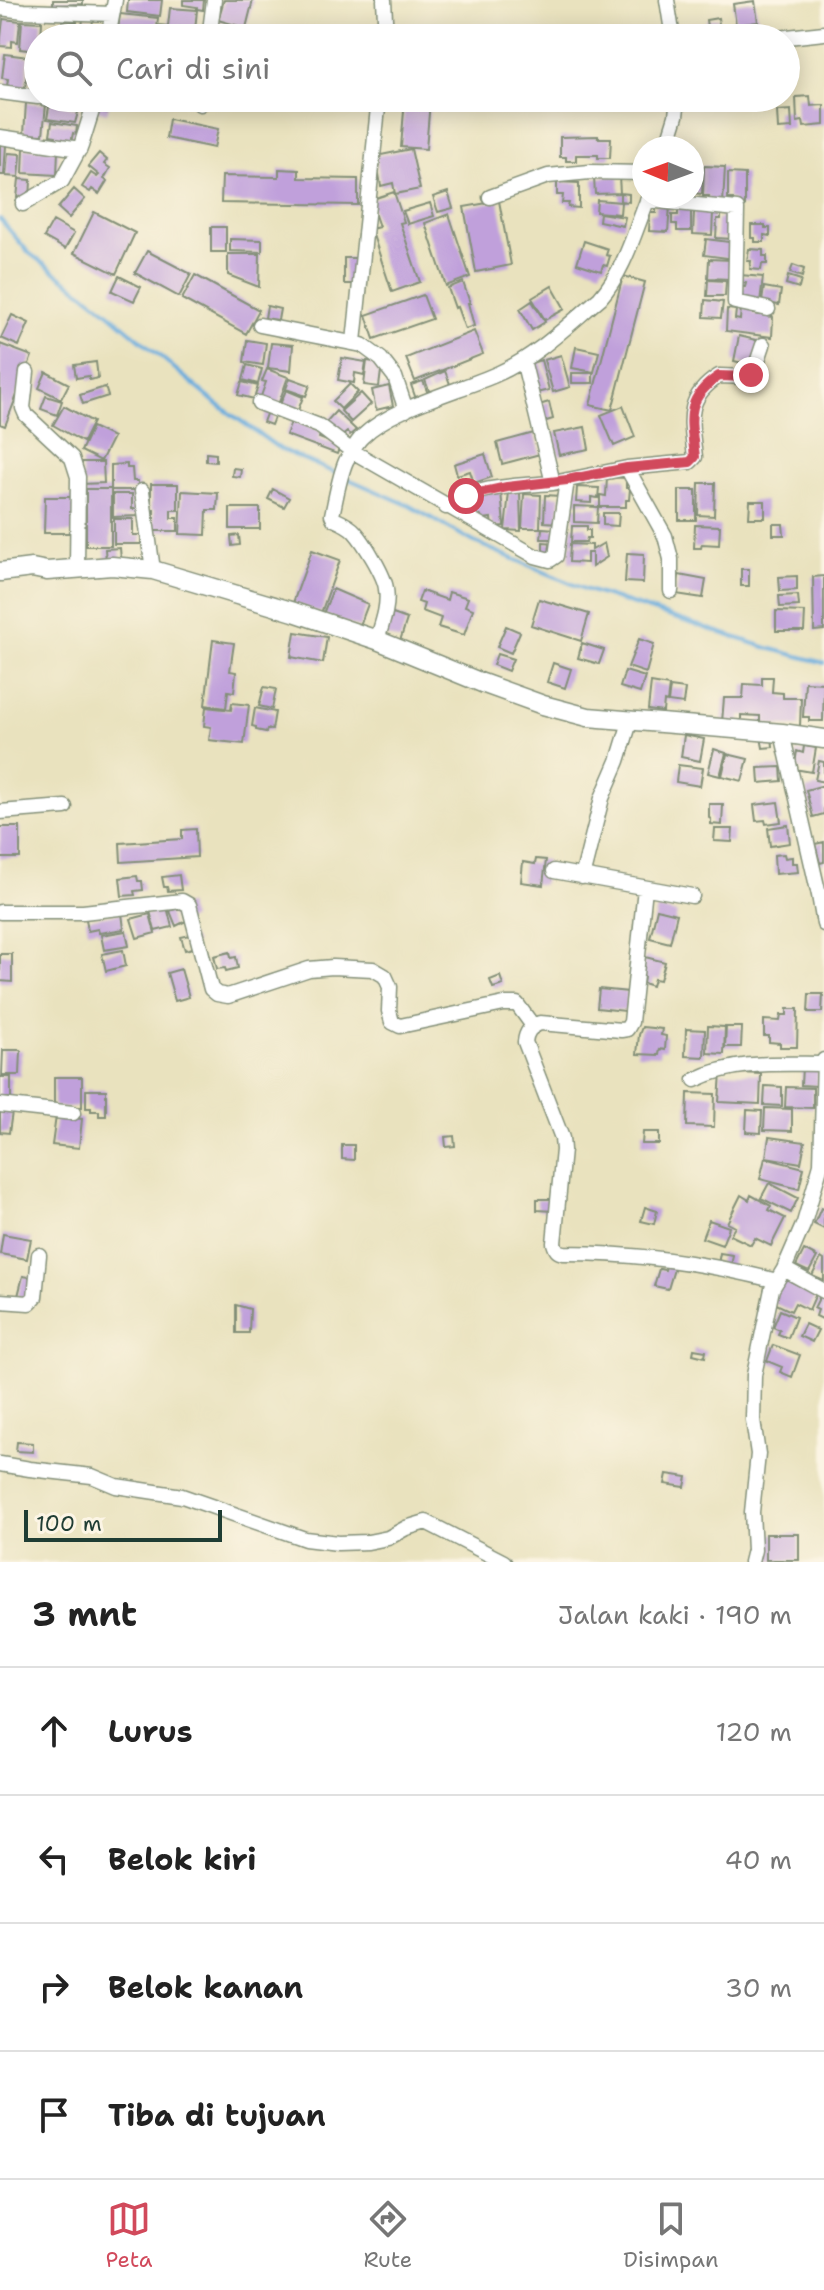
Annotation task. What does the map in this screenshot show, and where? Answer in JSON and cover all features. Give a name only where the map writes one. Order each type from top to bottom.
[{"type":"street","points":[[211,24],[214,0]]},
{"type":"street","points":[[384,0],[385,24]]},
{"type":"street","points":[[667,0],[671,24]]},
{"type":"street","points":[[0,8],[114,7]]},
{"type":"street","points":[[800,36],[824,33]]},
{"type":"street","points":[[0,92],[24,95]]},
{"type":"street","points":[[23,204],[62,181],[80,149],[92,112]]},
{"type":"street","points":[[354,342],[378,112]]},
{"type":"street","points":[[670,136],[676,112]]},
{"type":"street","points":[[0,137],[80,149]]},
{"type":"street","points":[[490,197],[548,176],[632,173]]},
{"type":"street","points":[[704,205],[737,209],[735,302],[768,309]]},
{"type":"street","points":[[377,640],[387,597],[382,574],[355,531],[334,519],[332,513],[349,457],[361,438],[374,427],[406,410],[498,374],[552,338],[605,293],[629,249],[644,208]]},
{"type":"street","points":[[260,325],[354,342],[368,349],[381,359],[395,377],[406,410]]},
{"type":"street","points":[[442,503],[507,487],[627,468],[690,462],[695,457],[690,413],[701,391],[719,376],[751,375],[763,345]]},
{"type":"street","points":[[259,403],[319,426],[349,457],[442,503],[535,556],[550,560],[556,556],[556,479],[523,360]]},
{"type":"street","points":[[27,372],[23,408],[26,415],[72,458],[76,468],[77,568]]},
{"type":"street","points":[[627,468],[668,545],[671,591]]},
{"type":"street","points":[[142,491],[153,570]]},
{"type":"street","points":[[0,572],[112,566],[153,570],[377,640],[482,683],[588,717],[824,739]]},
{"type":"street","points":[[582,877],[602,798],[630,722]]},
{"type":"street","points":[[782,733],[824,924]]},
{"type":"street","points":[[0,812],[65,807]]},
{"type":"street","points":[[554,871],[692,896]]},
{"type":"street","points":[[645,888],[631,1022],[627,1029],[540,1023],[526,1035],[525,1042],[562,1138],[554,1243],[558,1252],[655,1257],[781,1275],[824,1291]]},
{"type":"street","points":[[0,912],[83,912],[182,901],[189,905],[211,989],[217,994],[228,996],[309,969],[373,969],[385,976],[390,987],[392,1022],[400,1026],[504,1004],[517,1004],[533,1026]]},
{"type":"street","points":[[695,1080],[714,1070],[730,1067],[824,1062],[823,1153],[804,1223],[772,1289],[754,1375],[753,1420],[758,1454],[751,1562]]},
{"type":"street","points":[[0,1105],[73,1113]]},
{"type":"street","points":[[0,1301],[33,1301],[39,1255]]},
{"type":"street","points":[[0,1464],[92,1476],[116,1486],[182,1496],[305,1539],[338,1543],[368,1542],[388,1538],[426,1522],[504,1562]]},
{"type":"building","points":[[53,0],[83,0],[83,4],[53,5]]},
{"type":"building","points":[[128,0],[162,0],[160,16],[127,12]]},
{"type":"building","points":[[183,0],[204,0],[203,10],[183,5]]},
{"type":"building","points":[[224,0],[253,0],[247,24],[218,20]]},
{"type":"building","points":[[755,1],[758,22],[736,24],[733,4]]},
{"type":"building","points":[[170,8],[197,10],[196,24],[168,24]]},
{"type":"building","points":[[120,14],[158,18],[157,24],[119,24]]},
{"type":"building","points":[[83,18],[93,19],[92,24],[82,24]]},
{"type":"building","points":[[718,18],[719,24],[707,24],[706,20]]},
{"type":"building","points":[[3,19],[20,21],[18,42],[12,41],[12,47],[0,46]]},
{"type":"building","points":[[22,21],[42,22],[24,24],[24,49],[20,49]]},
{"type":"building","points":[[5,54],[24,56],[24,88],[7,86],[8,79],[2,78]]},
{"type":"building","points":[[810,96],[811,106],[824,105],[824,125],[804,127],[803,121],[797,122],[800,97]]},
{"type":"building","points":[[25,112],[45,112],[43,135],[24,134]]},
{"type":"building","points":[[48,112],[78,112],[75,123],[47,119]]},
{"type":"building","points":[[404,112],[429,112],[426,149],[401,147]]},
{"type":"building","points":[[777,112],[791,112],[792,128],[778,129]]},
{"type":"building","points":[[169,119],[218,129],[214,148],[166,138]]},
{"type":"building","points":[[52,122],[77,126],[71,143],[55,141],[56,136],[50,135]]},
{"type":"building","points":[[560,137],[611,138],[610,158],[576,155],[576,161],[566,161],[566,157],[560,157]]},
{"type":"building","points":[[0,145],[6,145],[4,175],[0,175]]},
{"type":"building","points":[[24,148],[58,150],[57,175],[23,173]]},
{"type":"building","points":[[411,149],[420,189],[395,194],[393,183],[381,186],[376,156]]},
{"type":"building","points":[[8,153],[21,154],[19,177],[6,176]]},
{"type":"building","points":[[99,153],[107,160],[104,164],[110,168],[99,194],[82,187],[91,173],[97,177],[99,175],[88,166]]},
{"type":"building","points":[[704,166],[725,167],[723,204],[708,203],[709,196],[704,196]]},
{"type":"building","points":[[279,169],[299,170],[299,178],[358,179],[358,205],[221,203],[222,176],[279,177]]},
{"type":"building","points":[[728,173],[745,174],[745,206],[733,206],[733,199],[728,199]]},
{"type":"building","points":[[619,176],[620,193],[595,194],[594,178]]},
{"type":"building","points":[[19,179],[31,180],[30,200],[17,198]]},
{"type":"building","points":[[557,182],[579,183],[579,208],[562,203],[563,195],[557,195]]},
{"type":"building","points":[[74,189],[85,199],[69,218],[58,208]]},
{"type":"building","points":[[394,192],[404,222],[400,223],[420,282],[392,292],[371,229],[379,227],[370,200]]},
{"type":"building","points":[[448,192],[453,208],[438,212],[433,197]]},
{"type":"building","points":[[620,193],[629,194],[629,202],[620,201]]},
{"type":"building","points":[[597,200],[621,202],[620,214],[596,212]]},
{"type":"building","points":[[499,201],[511,265],[476,272],[464,207]]},
{"type":"building","points":[[430,203],[434,216],[408,224],[403,211]]},
{"type":"building","points":[[656,208],[670,208],[668,232],[649,231],[650,213],[656,213]]},
{"type":"building","points":[[678,208],[691,208],[691,231],[677,231],[677,224],[672,224],[672,215],[678,215]]},
{"type":"building","points":[[94,212],[135,233],[116,274],[74,253]]},
{"type":"building","points":[[694,212],[713,212],[712,235],[693,234]]},
{"type":"building","points":[[600,213],[625,217],[623,226],[599,221]]},
{"type":"building","points":[[449,214],[470,277],[446,286],[425,223]]},
{"type":"building","points":[[721,214],[735,214],[733,239],[716,238],[717,219],[721,219]]},
{"type":"building","points":[[53,221],[74,233],[65,249],[44,237]]},
{"type":"building","points":[[751,225],[765,225],[765,228],[770,228],[770,236],[764,235],[764,242],[755,242],[755,238],[751,238]]},
{"type":"building","points":[[211,227],[226,227],[226,252],[211,252]]},
{"type":"building","points":[[230,239],[262,240],[262,252],[230,251]]},
{"type":"building","points":[[706,239],[737,243],[735,259],[704,255]]},
{"type":"building","points":[[584,241],[608,249],[606,255],[610,256],[607,266],[603,265],[601,271],[577,263]]},
{"type":"building","points":[[749,249],[763,250],[763,256],[767,256],[767,264],[762,264],[761,270],[750,269],[751,261],[747,261]]},
{"type":"building","points":[[147,251],[191,274],[179,297],[135,273]]},
{"type":"building","points":[[228,254],[260,254],[259,287],[228,275]]},
{"type":"building","points":[[344,258],[357,258],[356,284],[344,284]]},
{"type":"building","points":[[709,259],[731,260],[730,279],[708,278]]},
{"type":"building","points":[[793,265],[804,269],[802,277],[790,273]]},
{"type":"building","points":[[195,275],[259,310],[246,334],[182,299]]},
{"type":"building","points":[[740,275],[763,277],[760,302],[741,296],[746,283],[739,282]]},
{"type":"building","points":[[119,276],[141,287],[134,301],[112,291]]},
{"type":"building","points":[[623,276],[645,282],[612,410],[590,405]]},
{"type":"building","points":[[788,276],[801,280],[799,288],[786,284]]},
{"type":"building","points":[[708,280],[726,281],[725,296],[707,296]]},
{"type":"building","points":[[463,282],[474,326],[465,329],[448,288]]},
{"type":"building","points":[[552,286],[565,309],[545,320],[532,298]]},
{"type":"building","points":[[764,287],[781,290],[779,305],[762,302]]},
{"type":"building","points":[[423,295],[432,319],[374,339],[366,315]]},
{"type":"building","points":[[705,300],[723,302],[721,318],[704,317]]},
{"type":"building","points":[[532,301],[545,322],[532,330],[520,309]]},
{"type":"building","points":[[267,306],[280,309],[278,320],[265,318]]},
{"type":"building","points":[[741,308],[754,308],[753,314],[773,317],[772,337],[726,331],[727,309],[736,310],[735,319],[740,320]]},
{"type":"building","points":[[12,315],[29,323],[19,346],[1,338]]},
{"type":"building","points":[[474,331],[483,354],[415,381],[406,358]]},
{"type":"building","points":[[739,336],[760,341],[755,366],[734,361]]},
{"type":"building","points":[[247,340],[266,343],[263,365],[244,362]]},
{"type":"building","points":[[271,343],[293,345],[291,371],[268,368]]},
{"type":"building","points":[[0,344],[32,356],[5,426],[0,424]]},
{"type":"building","points":[[576,347],[599,352],[594,372],[572,368]]},
{"type":"building","points":[[561,355],[570,387],[553,392],[544,360]]},
{"type":"building","points":[[342,358],[366,362],[364,375],[355,373],[354,383],[338,380]]},
{"type":"building","points":[[541,360],[549,390],[536,393],[528,364]]},
{"type":"building","points":[[367,361],[382,363],[379,387],[364,385]]},
{"type":"building","points":[[96,362],[98,378],[76,378],[74,365]]},
{"type":"building","points":[[247,365],[262,369],[258,384],[243,380]]},
{"type":"building","points":[[267,369],[288,377],[278,405],[260,399]]},
{"type":"building","points":[[445,371],[450,384],[430,393],[425,380]]},
{"type":"building","points":[[46,372],[69,384],[61,399],[39,388]]},
{"type":"building","points":[[572,373],[593,373],[593,383],[572,383]]},
{"type":"building","points":[[290,378],[310,385],[306,396],[286,389]]},
{"type":"building","points":[[423,381],[428,394],[416,399],[411,385]]},
{"type":"building","points":[[242,382],[258,386],[254,399],[238,395]]},
{"type":"building","points":[[350,384],[358,392],[341,409],[333,401]]},
{"type":"building","points":[[389,386],[393,406],[376,410],[372,390]]},
{"type":"building","points":[[105,387],[108,396],[83,404],[80,395]]},
{"type":"building","points":[[286,390],[303,397],[297,413],[279,407]]},
{"type":"building","points":[[361,393],[371,404],[351,422],[341,411]]},
{"type":"building","points":[[46,396],[62,401],[57,415],[41,409]]},
{"type":"building","points":[[549,402],[553,419],[543,422],[539,405]]},
{"type":"building","points":[[64,406],[93,422],[83,442],[53,425]]},
{"type":"building","points":[[623,406],[635,437],[614,446],[601,415]]},
{"type":"building","points":[[268,409],[276,412],[271,425],[263,422]]},
{"type":"building","points":[[336,411],[356,430],[350,435],[347,432],[341,437],[326,422]]},
{"type":"building","points":[[292,420],[321,431],[319,438],[340,446],[337,454],[286,435]]},
{"type":"building","points":[[92,427],[113,437],[101,461],[81,451]]},
{"type":"building","points":[[585,427],[589,449],[559,455],[554,433]]},
{"type":"building","points":[[534,433],[540,454],[502,464],[497,443]]},
{"type":"building","points":[[206,453],[216,454],[216,462],[206,461]]},
{"type":"building","points":[[485,454],[492,477],[474,483],[470,471],[457,475],[454,464]]},
{"type":"building","points":[[82,462],[103,462],[104,483],[82,484]]},
{"type":"building","points":[[127,464],[127,468],[132,468],[133,481],[138,481],[138,490],[111,490],[111,465]]},
{"type":"building","points":[[233,468],[241,469],[240,477],[232,476]]},
{"type":"building","points":[[607,477],[626,478],[626,488],[630,488],[626,507],[600,507],[600,495],[606,496]]},
{"type":"building","points":[[699,483],[715,483],[714,516],[698,515]]},
{"type":"building","points":[[151,484],[178,484],[178,510],[171,510],[171,518],[178,518],[178,531],[154,531]]},
{"type":"building","points":[[577,487],[599,488],[598,498],[591,497],[591,503],[576,502]]},
{"type":"building","points":[[86,489],[111,489],[111,546],[86,546]]},
{"type":"building","points":[[273,489],[289,498],[284,507],[268,499]]},
{"type":"building","points":[[679,490],[696,490],[696,520],[679,520]]},
{"type":"building","points":[[182,491],[218,493],[217,510],[207,510],[206,535],[180,534]]},
{"type":"building","points":[[501,491],[504,526],[492,527],[491,518],[476,520],[473,494]]},
{"type":"building","points":[[509,492],[520,492],[521,531],[505,530]]},
{"type":"building","points":[[113,494],[132,494],[132,509],[139,509],[139,516],[113,517]]},
{"type":"building","points":[[524,494],[541,495],[540,528],[522,528]]},
{"type":"building","points":[[545,495],[560,496],[559,523],[544,522]]},
{"type":"building","points":[[45,497],[75,497],[74,533],[44,533]]},
{"type":"building","points":[[750,501],[765,501],[765,518],[749,518]]},
{"type":"building","points":[[574,506],[598,507],[597,523],[574,522]]},
{"type":"building","points":[[230,508],[260,508],[260,529],[230,529]]},
{"type":"building","points":[[603,513],[619,513],[618,526],[603,525]]},
{"type":"building","points":[[114,519],[133,519],[133,535],[141,535],[141,544],[114,544]]},
{"type":"building","points":[[773,524],[783,524],[784,535],[773,535]]},
{"type":"building","points":[[695,525],[720,526],[719,545],[702,544],[701,548],[694,548]]},
{"type":"building","points":[[572,526],[587,526],[590,538],[586,542],[571,542]]},
{"type":"building","points":[[542,528],[556,529],[556,539],[541,539]]},
{"type":"building","points":[[239,535],[240,545],[232,546],[231,536]]},
{"type":"building","points":[[543,542],[556,543],[556,556],[543,555]]},
{"type":"building","points":[[604,543],[607,557],[592,567],[592,553],[587,553],[587,563],[569,562],[570,544],[592,545],[592,550]]},
{"type":"building","points":[[120,548],[121,560],[106,561],[105,549]]},
{"type":"building","points":[[312,550],[340,560],[321,613],[293,603]]},
{"type":"building","points":[[627,553],[644,554],[643,583],[625,582]]},
{"type":"building","points":[[741,569],[749,569],[749,586],[741,586]]},
{"type":"building","points":[[679,575],[706,580],[703,598],[676,594]]},
{"type":"building","points":[[797,576],[797,590],[780,591],[779,577]]},
{"type":"building","points":[[824,576],[824,630],[814,631],[813,577]]},
{"type":"building","points":[[333,589],[368,604],[359,628],[323,614]]},
{"type":"building","points":[[422,591],[447,600],[449,592],[468,598],[465,606],[473,609],[464,635],[438,627],[441,618],[422,611],[424,604],[418,602]]},
{"type":"building","points":[[798,595],[799,606],[780,607],[779,596]]},
{"type":"building","points":[[539,599],[589,614],[581,641],[531,625]]},
{"type":"building","points":[[776,611],[805,612],[804,631],[776,631]]},
{"type":"building","points":[[393,614],[407,619],[400,641],[385,635]]},
{"type":"building","points":[[506,626],[520,632],[511,653],[497,647]]},
{"type":"building","points":[[295,632],[327,637],[323,663],[291,657]]},
{"type":"building","points":[[639,639],[654,644],[646,673],[628,667]]},
{"type":"building","points":[[213,640],[234,643],[230,671],[236,672],[234,692],[228,691],[226,708],[205,705]]},
{"type":"building","points":[[582,643],[604,650],[599,664],[578,658]]},
{"type":"building","points":[[497,654],[513,659],[508,671],[493,665]]},
{"type":"building","points":[[553,663],[571,669],[565,688],[547,682]]},
{"type":"building","points":[[625,671],[645,677],[640,693],[620,687]]},
{"type":"building","points":[[762,677],[773,677],[772,692],[783,693],[783,698],[801,698],[800,727],[760,724],[760,716],[741,715],[741,723],[722,722],[724,698],[743,698],[744,684],[762,685]]},
{"type":"building","points":[[805,682],[824,683],[823,721],[809,721],[809,717],[803,717]]},
{"type":"building","points":[[651,683],[669,686],[663,712],[648,710]]},
{"type":"building","points":[[264,687],[276,689],[272,709],[259,706]]},
{"type":"building","points":[[670,687],[685,689],[683,704],[668,702]]},
{"type":"building","points":[[232,703],[249,705],[244,744],[209,740],[211,727],[204,726],[206,707],[231,710]]},
{"type":"building","points":[[255,708],[275,712],[272,730],[256,730],[252,726]]},
{"type":"building","points":[[684,735],[704,739],[700,761],[681,757]]},
{"type":"building","points":[[772,736],[773,747],[763,748],[761,737]]},
{"type":"building","points":[[804,746],[816,748],[812,772],[794,769],[797,751],[803,753]]},
{"type":"building","points":[[714,749],[726,753],[720,776],[708,773]]},
{"type":"building","points":[[727,754],[748,759],[742,781],[722,776]]},
{"type":"building","points":[[819,761],[824,762],[824,782],[815,780]]},
{"type":"building","points":[[678,765],[703,768],[700,786],[676,782]]},
{"type":"building","points":[[781,767],[782,781],[759,783],[758,768]]},
{"type":"building","points":[[824,785],[824,814],[813,817],[806,790]]},
{"type":"building","points":[[778,802],[781,822],[766,824],[765,820],[756,821],[754,805]]},
{"type":"building","points":[[709,804],[723,804],[722,825],[711,824]]},
{"type":"building","points":[[788,825],[790,843],[770,846],[768,828]]},
{"type":"building","points":[[0,827],[20,827],[20,858],[0,858]]},
{"type":"building","points":[[196,829],[197,857],[121,862],[120,843],[182,839],[182,830]]},
{"type":"building","points":[[715,829],[733,829],[732,842],[714,841]]},
{"type":"building","points":[[824,842],[824,862],[820,863],[815,844]]},
{"type":"building","points":[[784,854],[785,858],[792,857],[792,863],[797,863],[798,872],[775,874],[774,855]]},
{"type":"building","points":[[536,859],[546,860],[543,885],[521,882],[523,862],[535,864]]},
{"type":"building","points":[[179,875],[181,890],[168,891],[162,877]]},
{"type":"building","points":[[137,876],[138,881],[142,881],[143,890],[134,891],[135,895],[122,896],[120,878]]},
{"type":"building","points":[[187,904],[192,918],[176,926],[170,911]]},
{"type":"building","points":[[167,907],[172,927],[155,931],[150,911]]},
{"type":"building","points":[[657,909],[677,914],[670,943],[650,938]]},
{"type":"building","points":[[122,913],[124,929],[99,933],[98,929],[88,931],[86,919]]},
{"type":"building","points":[[150,914],[155,933],[137,938],[131,919]]},
{"type":"building","points":[[126,931],[129,946],[104,950],[101,935]]},
{"type":"building","points":[[190,935],[196,943],[192,944],[193,948],[185,950],[181,937]]},
{"type":"building","points":[[123,950],[126,966],[106,971],[102,954]]},
{"type":"building","points":[[230,952],[231,958],[236,957],[238,968],[226,971],[225,968],[217,969],[214,956]]},
{"type":"building","points":[[0,954],[12,954],[12,982],[0,981]]},
{"type":"building","points":[[645,957],[665,962],[660,980],[654,979],[652,986],[643,983],[644,976],[641,975]]},
{"type":"building","points":[[181,969],[189,997],[175,1001],[167,973]]},
{"type":"building","points":[[500,976],[503,985],[493,988],[490,980]]},
{"type":"building","points":[[599,989],[628,992],[625,1011],[597,1008]]},
{"type":"building","points":[[809,994],[823,994],[822,1012],[808,1012]]},
{"type":"building","points":[[787,1009],[798,1009],[797,1047],[780,1047],[780,1043],[769,1042],[769,1036],[764,1036],[764,1020],[780,1021],[781,1015],[787,1015]]},
{"type":"building","points":[[708,1026],[725,1027],[724,1054],[707,1053]]},
{"type":"building","points":[[642,1027],[662,1029],[661,1035],[666,1036],[665,1050],[660,1049],[659,1055],[637,1054]]},
{"type":"building","points":[[726,1027],[742,1027],[741,1047],[725,1047]]},
{"type":"building","points":[[686,1029],[705,1030],[704,1057],[685,1056]]},
{"type":"building","points":[[3,1050],[21,1050],[20,1075],[2,1075]]},
{"type":"building","points":[[802,1067],[818,1068],[817,1086],[801,1085]]},
{"type":"building","points":[[721,1072],[761,1074],[760,1104],[719,1102]]},
{"type":"building","points":[[0,1077],[11,1077],[11,1098],[0,1098]]},
{"type":"building","points":[[54,1077],[82,1077],[82,1107],[54,1107]]},
{"type":"building","points":[[765,1086],[782,1087],[782,1106],[764,1105]]},
{"type":"building","points":[[786,1087],[813,1088],[813,1108],[785,1107]]},
{"type":"building","points":[[86,1090],[106,1090],[106,1116],[99,1116],[99,1111],[86,1108]]},
{"type":"building","points":[[688,1093],[715,1094],[714,1127],[687,1126]]},
{"type":"building","points":[[765,1108],[792,1109],[792,1131],[764,1130]]},
{"type":"building","points":[[0,1110],[12,1112],[9,1133],[0,1132]]},
{"type":"building","points":[[747,1110],[762,1111],[761,1133],[746,1132]]},
{"type":"building","points":[[56,1116],[82,1119],[79,1148],[52,1145]]},
{"type":"building","points":[[643,1132],[659,1132],[659,1144],[642,1144]]},
{"type":"building","points":[[454,1136],[455,1146],[446,1147],[445,1137]]},
{"type":"building","points":[[769,1137],[805,1142],[801,1163],[766,1157]]},
{"type":"building","points":[[342,1145],[354,1145],[354,1160],[342,1159]]},
{"type":"building","points":[[765,1158],[804,1168],[799,1189],[760,1179]]},
{"type":"building","points":[[769,1183],[798,1198],[791,1213],[761,1198]]},
{"type":"building","points":[[741,1195],[749,1200],[751,1195],[785,1218],[771,1246],[755,1238],[751,1245],[730,1235],[735,1227],[727,1223]]},
{"type":"building","points":[[537,1199],[555,1199],[555,1211],[537,1210]]},
{"type":"building","points":[[645,1207],[657,1211],[654,1224],[641,1221]]},
{"type":"building","points":[[821,1208],[824,1209],[824,1229],[814,1224]]},
{"type":"building","points":[[709,1220],[729,1227],[722,1245],[702,1238]]},
{"type":"building","points":[[3,1234],[31,1239],[27,1259],[0,1254]]},
{"type":"building","points":[[804,1250],[817,1257],[809,1272],[796,1266]]},
{"type":"building","points":[[720,1253],[733,1255],[731,1267],[718,1264]]},
{"type":"building","points":[[821,1258],[824,1260],[824,1281],[812,1276]]},
{"type":"building","points":[[666,1266],[674,1269],[668,1289],[654,1286],[659,1269],[665,1270]]},
{"type":"building","points":[[23,1276],[35,1278],[31,1299],[18,1296]]},
{"type":"building","points":[[784,1278],[816,1294],[809,1310],[795,1303],[791,1311],[772,1302]]},
{"type":"building","points":[[820,1296],[824,1298],[824,1320],[816,1316],[818,1310],[814,1308]]},
{"type":"building","points":[[236,1305],[250,1309],[249,1333],[236,1333]]},
{"type":"building","points":[[780,1310],[796,1317],[788,1338],[778,1334],[780,1330],[773,1327]]},
{"type":"building","points":[[805,1324],[818,1330],[812,1342],[799,1336]]},
{"type":"building","points":[[773,1345],[800,1355],[792,1377],[780,1372],[782,1367],[767,1361]]},
{"type":"building","points":[[694,1349],[706,1351],[705,1357],[693,1354]]},
{"type":"building","points":[[17,1442],[33,1443],[33,1452],[16,1451]]},
{"type":"building","points":[[667,1474],[687,1477],[685,1487],[665,1484]]},
{"type":"building","points":[[766,1534],[799,1534],[799,1560],[766,1560]]},
{"type":"waterway","points":[[0,219],[29,253],[97,303],[213,401],[280,449],[408,505],[474,542],[584,589],[824,663]]},
{"type":"route","points":[[466,496],[627,468],[690,462],[695,457],[690,413],[701,391],[719,376],[751,375]]}]
